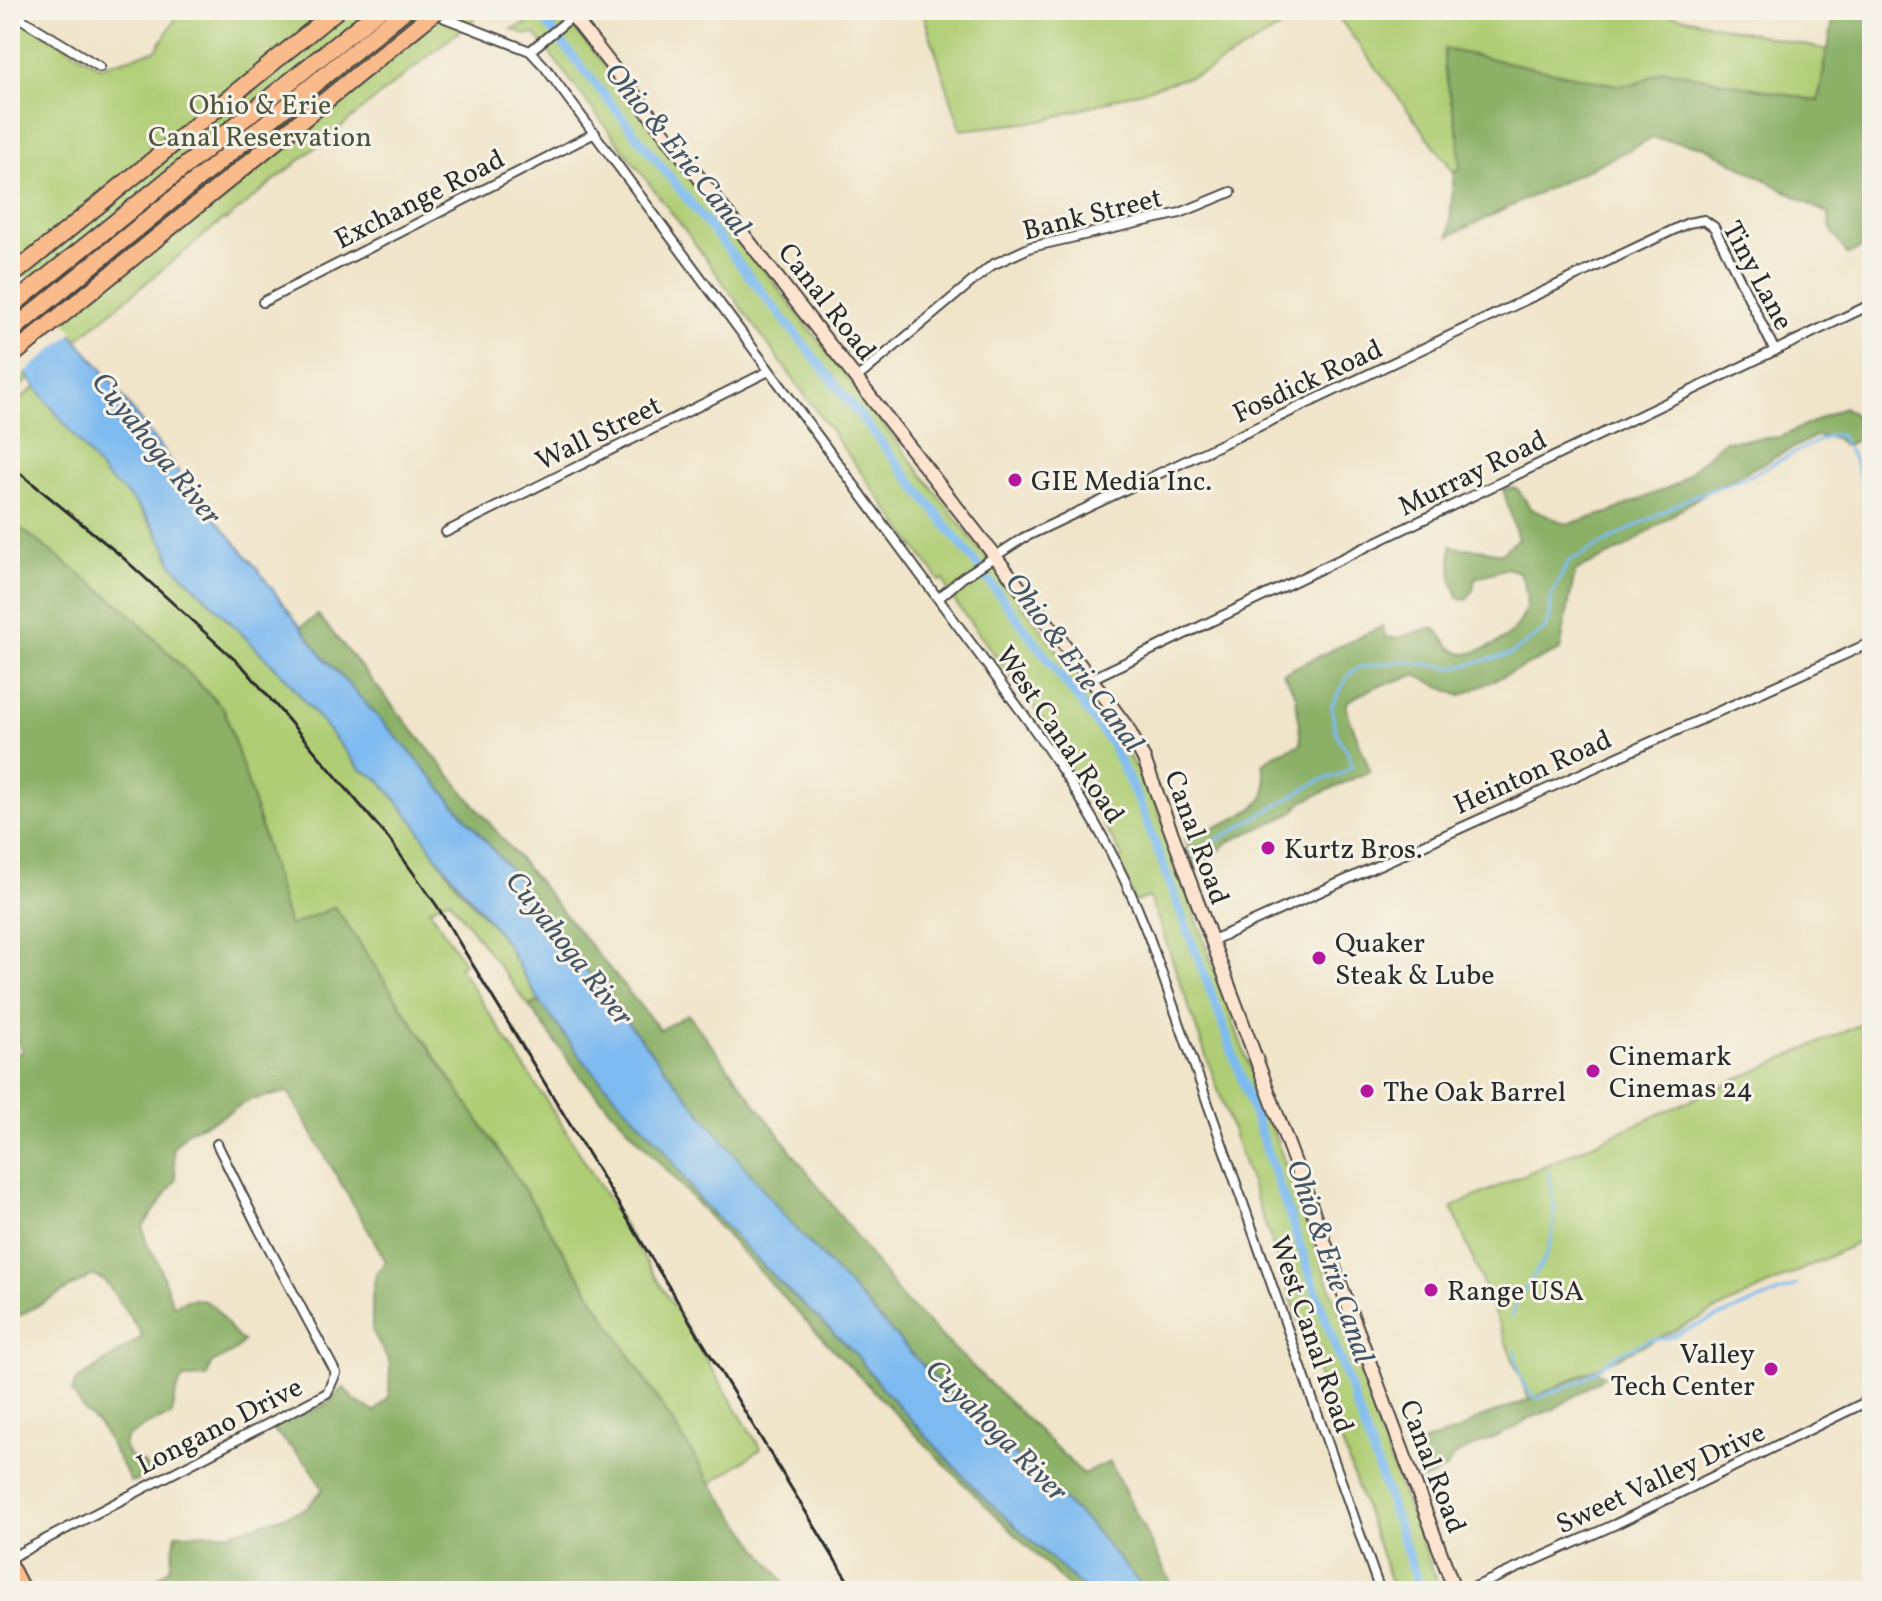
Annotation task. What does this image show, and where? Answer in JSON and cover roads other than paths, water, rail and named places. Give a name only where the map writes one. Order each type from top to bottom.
[{"type":"highway","points":[[10,277],[337,10]]},
{"type":"highway","points":[[10,307],[379,10]]},
{"type":"highway","points":[[10,332],[405,10]]},
{"type":"highway","points":[[10,357],[435,10]]},
{"type":"main road","name":"Canal Road","points":[[571,13],[858,377],[989,559],[1091,679],[1127,727],[1144,759],[1455,1591]]},
{"type":"main road","points":[[10,1566],[23,1591]]},
{"type":"street","points":[[435,10],[445,18],[530,51],[571,13]]},
{"type":"street","points":[[10,12],[100,67]]},
{"type":"street","name":"West Canal Road","points":[[530,51],[595,133],[939,598],[1074,784],[1107,840],[1154,952],[1380,1591]]},
{"type":"street","name":"Exchange Road","points":[[263,302],[595,133]]},
{"type":"street","name":"Bank Street","points":[[858,377],[992,265],[1031,247],[1180,213],[1231,192]]},
{"type":"street","name":"Tiny Lane","points":[[1704,220],[1714,227],[1775,351]]},
{"type":"street","name":"Fosdick Road","points":[[939,598],[962,578],[1023,538],[1660,236],[1688,223],[1704,220]]},
{"type":"street","name":"Murray Road","points":[[1091,679],[1872,304]]},
{"type":"street","name":"Wall Street","points":[[446,532],[769,371]]},
{"type":"street","name":"Heinton Road","points":[[1211,941],[1872,642]]},
{"type":"street","name":"Longano Drive","points":[[10,1558],[327,1393],[336,1373],[217,1144]]},
{"type":"street","name":"Sweet Valley Drive","points":[[1466,1591],[1616,1524],[1872,1399]]},
{"type":"water","name":"Cuyahoga River","points":[[10,264],[100,367],[324,658],[412,754],[518,879],[600,989],[787,1219],[948,1393],[1088,1523],[1146,1591],[1087,1591],[978,1492],[882,1388],[854,1352],[779,1282],[698,1198],[662,1146],[587,1065],[540,1002],[500,934],[435,855],[415,823],[379,779],[360,769],[285,677],[172,564],[146,516],[107,478],[10,354]]},
{"type":"waterway","name":"Ohio & Erie Canal","points":[[536,10],[971,557],[1111,743],[1140,804],[1219,1014],[1421,1591]]},
{"type":"waterway","points":[[1191,855],[1319,781],[1352,767],[1334,726],[1332,705],[1349,674],[1360,667],[1403,661],[1455,668],[1511,654],[1544,630],[1550,619],[1551,597],[1568,562],[1691,497],[1751,475],[1830,435],[1840,435],[1856,463],[1862,485],[1872,494]]},
{"type":"waterway","points":[[1511,1317],[1518,1299],[1543,1261],[1552,1237],[1554,1212],[1548,1172]]},
{"type":"waterway","points":[[1515,1350],[1523,1384],[1537,1398],[1581,1381],[1618,1354],[1649,1340],[1666,1338],[1797,1285]]},
{"type":"railway","points":[[10,465],[120,555],[245,669],[389,839],[437,906],[854,1591]]},
{"type":"place","name":"GIE Media Inc.","points":[[1015,480]]},
{"type":"place","name":"Kurtz Bros.","points":[[1268,848]]},
{"type":"place","name":"Quaker Steak & Lube","points":[[1319,958]]},
{"type":"place","name":"Cinemark Cinemas 24","points":[[1593,1071]]},
{"type":"place","name":"The Oak Barrel","points":[[1367,1091]]},
{"type":"place","name":"Range USA","points":[[1431,1290]]},
{"type":"place","name":"Valley Tech Center","points":[[1771,1369]]},
{"type":"park label","name":"Ohio & Erie Canal Reservation","points":[[260,120]]}]
